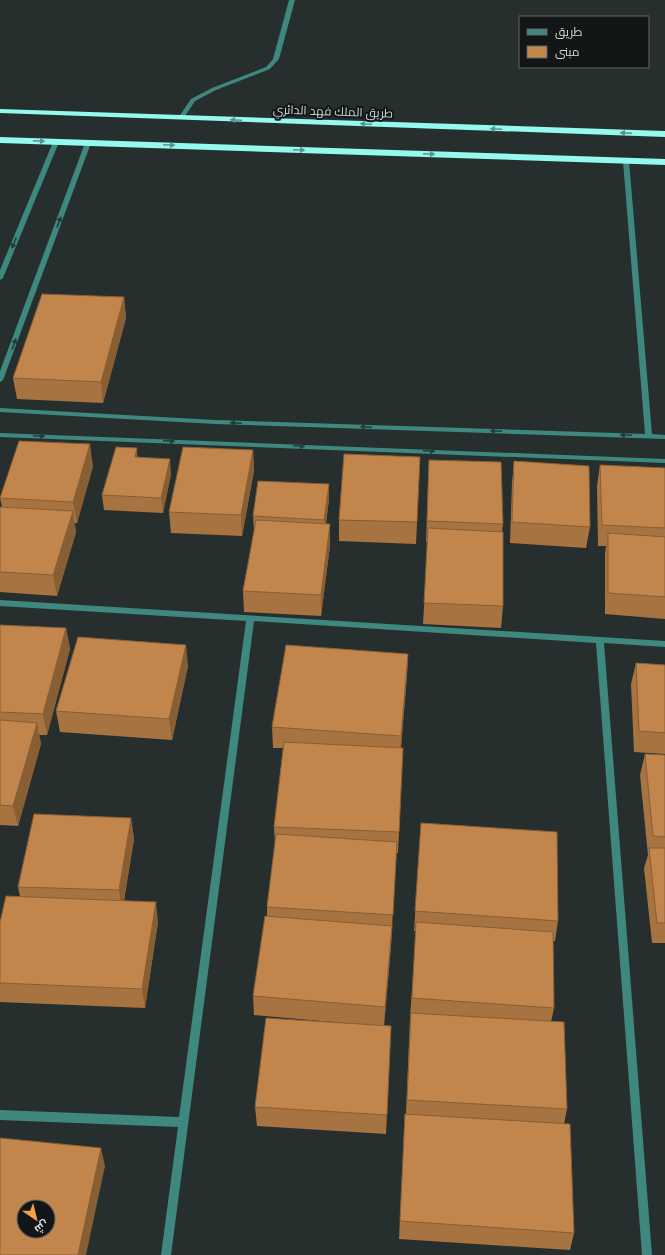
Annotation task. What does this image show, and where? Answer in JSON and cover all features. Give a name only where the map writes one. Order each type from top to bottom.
[{"type":"highway","name":"طريق الملك فهد الدائري","points":[[0,111],[665,134]]},
{"type":"highway","points":[[0,140],[665,162]]},
{"type":"street","points":[[181,118],[193,100],[214,89],[268,68],[276,59],[292,0]]},
{"type":"street","points":[[0,278],[56,142]]},
{"type":"street","points":[[0,380],[88,143]]},
{"type":"street","points":[[626,161],[649,436]]},
{"type":"street","points":[[0,410],[214,422],[665,437]]},
{"type":"street","points":[[0,435],[665,460]]},
{"type":"street","points":[[0,603],[665,644]]},
{"type":"street","points":[[166,1255],[250,619]]},
{"type":"street","points":[[600,640],[647,1255]]},
{"type":"street","points":[[0,1115],[184,1122]]},
{"type":"building","points":[[42,294],[124,297],[101,382],[13,378]]},
{"type":"building","points":[[19,441],[90,444],[73,502],[0,498]]},
{"type":"building","points":[[116,447],[137,448],[135,457],[170,459],[161,498],[102,495]]},
{"type":"building","points":[[183,447],[253,450],[241,515],[169,512]]},
{"type":"building","points":[[344,454],[420,457],[417,522],[339,520]]},
{"type":"building","points":[[429,460],[501,462],[503,524],[427,521]]},
{"type":"building","points":[[514,461],[589,466],[590,527],[512,522]]},
{"type":"building","points":[[600,465],[665,468],[665,528],[602,525]]},
{"type":"building","points":[[258,481],[329,484],[324,520],[253,516]]},
{"type":"building","points":[[0,507],[73,511],[53,575],[0,572]]},
{"type":"building","points":[[256,520],[330,524],[321,595],[243,591]]},
{"type":"building","points":[[428,528],[503,532],[503,606],[424,603]]},
{"type":"building","points":[[608,533],[665,537],[665,597],[608,593]]},
{"type":"building","points":[[0,625],[66,628],[43,714],[0,712]]},
{"type":"building","points":[[78,637],[186,645],[169,719],[56,711]]},
{"type":"building","points":[[286,645],[408,654],[401,736],[272,727]]},
{"type":"building","points":[[636,663],[665,665],[665,733],[639,731]]},
{"type":"building","points":[[0,720],[37,723],[13,806],[0,805]]},
{"type":"building","points":[[284,742],[403,748],[399,832],[274,827]]},
{"type":"building","points":[[645,754],[665,755],[665,837],[653,836]]},
{"type":"building","points":[[34,814],[131,818],[119,890],[18,887]]},
{"type":"building","points":[[421,823],[557,832],[558,921],[415,911]]},
{"type":"building","points":[[276,834],[397,842],[393,915],[267,907]]},
{"type":"building","points":[[649,848],[665,848],[665,923],[657,923]]},
{"type":"building","points":[[6,896],[156,902],[142,989],[0,983],[0,922]]},
{"type":"building","points":[[265,916],[392,926],[385,1007],[253,996]]},
{"type":"building","points":[[416,922],[553,932],[554,1008],[412,998]]},
{"type":"building","points":[[411,1013],[564,1022],[567,1109],[407,1100]]},
{"type":"building","points":[[266,1018],[391,1026],[387,1115],[255,1107]]},
{"type":"building","points":[[405,1114],[570,1124],[574,1233],[400,1221]]},
{"type":"building","points":[[0,1138],[101,1148],[78,1255],[0,1255]]}]
